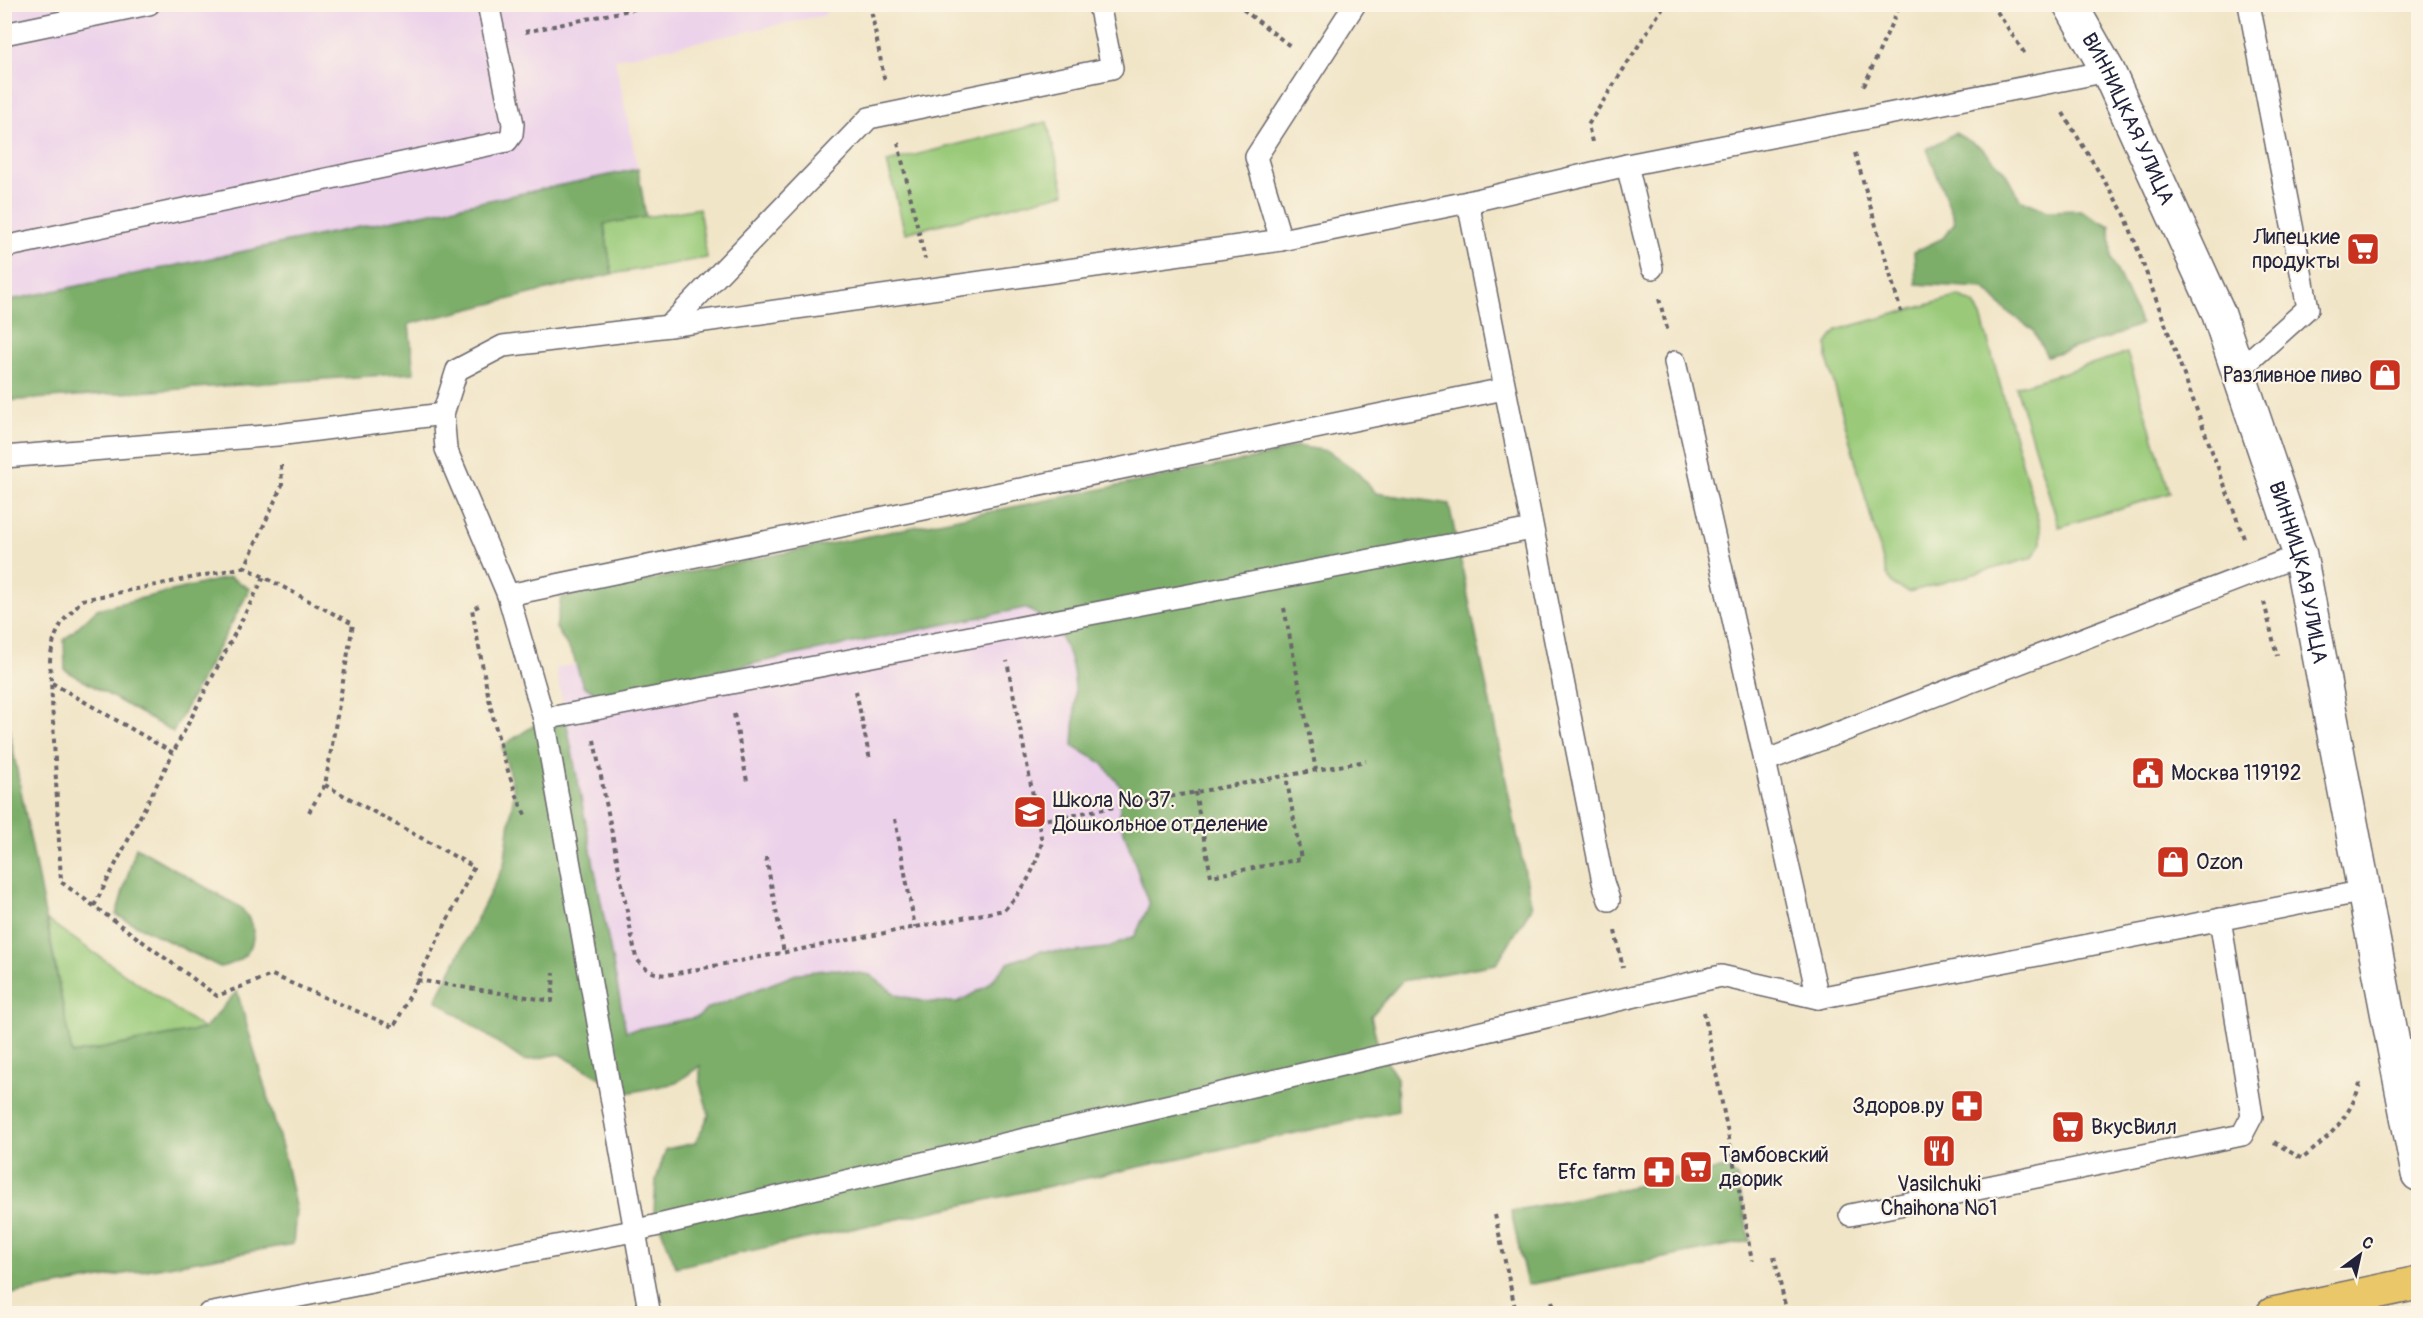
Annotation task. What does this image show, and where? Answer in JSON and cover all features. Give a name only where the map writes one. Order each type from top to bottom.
[{"type":"main road","points":[[2273,1314],[2418,1283]]},
{"type":"street","name":"ВИННИЦКАЯ УЛИЦА","points":[[2070,4],[2108,71],[2218,312],[2300,555],[2365,891],[2407,1052],[2418,1174]]},
{"type":"lane","points":[[4,34],[149,4]]},
{"type":"lane","points":[[4,247],[507,141],[512,134],[513,124],[488,4]]},
{"type":"lane","points":[[669,326],[869,118],[1112,68],[1100,4]]},
{"type":"lane","points":[[1281,240],[1256,157],[1355,4]]},
{"type":"lane","points":[[2238,370],[2308,308],[2249,4]]},
{"type":"lane","points":[[649,1310],[633,1231],[544,719],[508,595],[446,448],[443,414],[458,370],[503,346],[669,326],[1281,240],[1468,202],[1627,165],[2108,71]]},
{"type":"lane","points":[[1627,165],[1652,268]]},
{"type":"lane","points":[[1468,202],[1603,882],[1609,900]]},
{"type":"lane","points":[[1676,362],[1818,998]]},
{"type":"lane","points":[[508,595],[1504,389]]},
{"type":"lane","points":[[4,457],[277,435],[443,414]]},
{"type":"lane","points":[[544,719],[1532,529]]},
{"type":"lane","points":[[1765,761],[2300,555]]},
{"type":"lane","points":[[208,1314],[633,1231],[1721,976],[1818,998],[2365,891]]},
{"type":"lane","points":[[1850,1215],[2242,1135],[2252,1116],[2220,919]]},
{"type":"path","points":[[495,38],[658,4]]},
{"type":"path","points":[[1236,4],[1315,66]]},
{"type":"path","points":[[1599,171],[1588,125],[1665,4]]},
{"type":"path","points":[[1900,4],[1848,123],[1864,188],[1901,312]]},
{"type":"path","points":[[1992,4],[2046,84],[2125,215],[2257,571],[2279,664]]},
{"type":"path","points":[[245,567],[282,485],[277,435]]},
{"type":"path","points":[[309,812],[325,785],[353,624],[245,567],[82,600],[62,622],[54,639],[50,660],[61,882],[217,996],[272,975],[394,1027],[474,867],[325,785]]},
{"type":"path","points":[[94,906],[264,576]]},
{"type":"path","points":[[1278,578],[1316,770]]},
{"type":"path","points":[[508,595],[472,609],[487,691],[514,791],[529,824]]},
{"type":"path","points":[[588,711],[636,958],[644,968],[655,974],[667,975],[784,953],[1004,910],[1022,891],[1036,865],[1042,842],[1001,631]]},
{"type":"path","points":[[850,660],[870,760]]},
{"type":"path","points":[[51,683],[173,753]]},
{"type":"path","points":[[728,684],[747,781]]},
{"type":"path","points":[[1038,821],[1366,761]]},
{"type":"path","points":[[1194,792],[1210,876],[1301,859],[1286,776]]},
{"type":"path","points":[[895,819],[915,927]]},
{"type":"path","points":[[766,857],[784,953]]},
{"type":"path","points":[[417,980],[552,1001],[554,967]]},
{"type":"path","points":[[1698,981],[1753,1260]]},
{"type":"path","points":[[2302,1159],[2334,1130],[2350,1109],[2361,1075]]},
{"type":"path","points":[[1495,1215],[1515,1308]]},
{"type":"path","points":[[1774,1256],[1787,1314]]},
{"type":"path","points":[[1552,1301],[1556,1314]]},
{"type":"shaded area","points":[[5,5],[824,5],[826,15],[615,59],[638,169],[5,301]]},
{"type":"shaded area","name":"Школа № 37. Дошкольное отделение","points":[[1416,503],[1495,909],[706,1061],[698,1017],[626,1031],[556,668]]},
{"type":"green space","points":[[1047,122],[1065,193],[905,233],[887,162]]},
{"type":"green space","points":[[1955,133],[1982,148],[2005,172],[2020,199],[2048,211],[2080,210],[2110,226],[2111,258],[2141,324],[2111,337],[2047,356],[2032,329],[2006,311],[1984,288],[1916,284],[1914,252],[1943,238],[1955,222],[1927,149]]},
{"type":"green space","points":[[638,169],[646,217],[604,224],[612,274],[409,324],[414,373],[5,401],[5,301]]},
{"type":"green space","points":[[699,208],[707,258],[612,274],[604,224]]},
{"type":"green space","points":[[1959,296],[1974,304],[1981,316],[2041,530],[2041,544],[2032,558],[1909,592],[1893,585],[1886,572],[1827,358],[1827,344],[1837,330]]},
{"type":"green space","points":[[2127,353],[2170,493],[2059,527],[2016,387]]},
{"type":"green space","points":[[1296,446],[1328,451],[1355,470],[1376,493],[1449,504],[1532,907],[1496,964],[1402,981],[1371,1016],[1379,1050],[1397,1078],[1398,1111],[676,1267],[654,1211],[656,1180],[666,1149],[695,1143],[709,1115],[700,1084],[700,1066],[676,1083],[627,1093],[559,1054],[524,1061],[436,1000],[504,865],[514,791],[502,746],[544,719],[565,715],[626,1031],[698,1017],[707,1009],[799,973],[833,969],[870,975],[897,995],[927,1002],[958,1002],[987,986],[1008,963],[1041,951],[1074,952],[1106,948],[1135,936],[1149,905],[1119,817],[1122,788],[1102,763],[1073,746],[1075,699],[1068,653],[1062,639],[1049,623],[1025,608],[600,695],[583,686],[573,655],[556,628],[561,598],[1266,456]]},
{"type":"green space","points":[[230,577],[250,589],[173,732],[65,670],[64,640],[97,609]]},
{"type":"green space","points":[[4,703],[72,1054],[204,1029],[237,991],[284,1154],[296,1210],[293,1244],[5,1295]]},
{"type":"green space","points":[[136,847],[240,907],[252,926],[252,944],[248,952],[232,964],[220,967],[116,915]]},
{"type":"green space","points":[[47,920],[204,1029],[72,1054]]},
{"type":"green space","points":[[1725,1168],[1737,1177],[1750,1241],[1527,1285],[1511,1211]]},
{"type":"place","name":"Липецкие продукты","points":[[2363,249]]},
{"type":"place","name":"Разливное пиво","points":[[2385,375]]},
{"type":"place","name":"Москва 119192","points":[[2148,773]]},
{"type":"place","name":"Школа № 37. Дошкольное отделение","points":[[1030,812]]},
{"type":"place","name":"Ozon","points":[[2173,862]]},
{"type":"place","name":"Здоров.ру","points":[[1967,1106]]},
{"type":"place","name":"ВкусВилл","points":[[2068,1127]]},
{"type":"place","name":"Vasilchuki Chaihona №1","points":[[1939,1151]]},
{"type":"place","name":"Тамбовский дворик","points":[[1696,1167]]},
{"type":"place","name":"Efc farm","points":[[1659,1172]]}]
